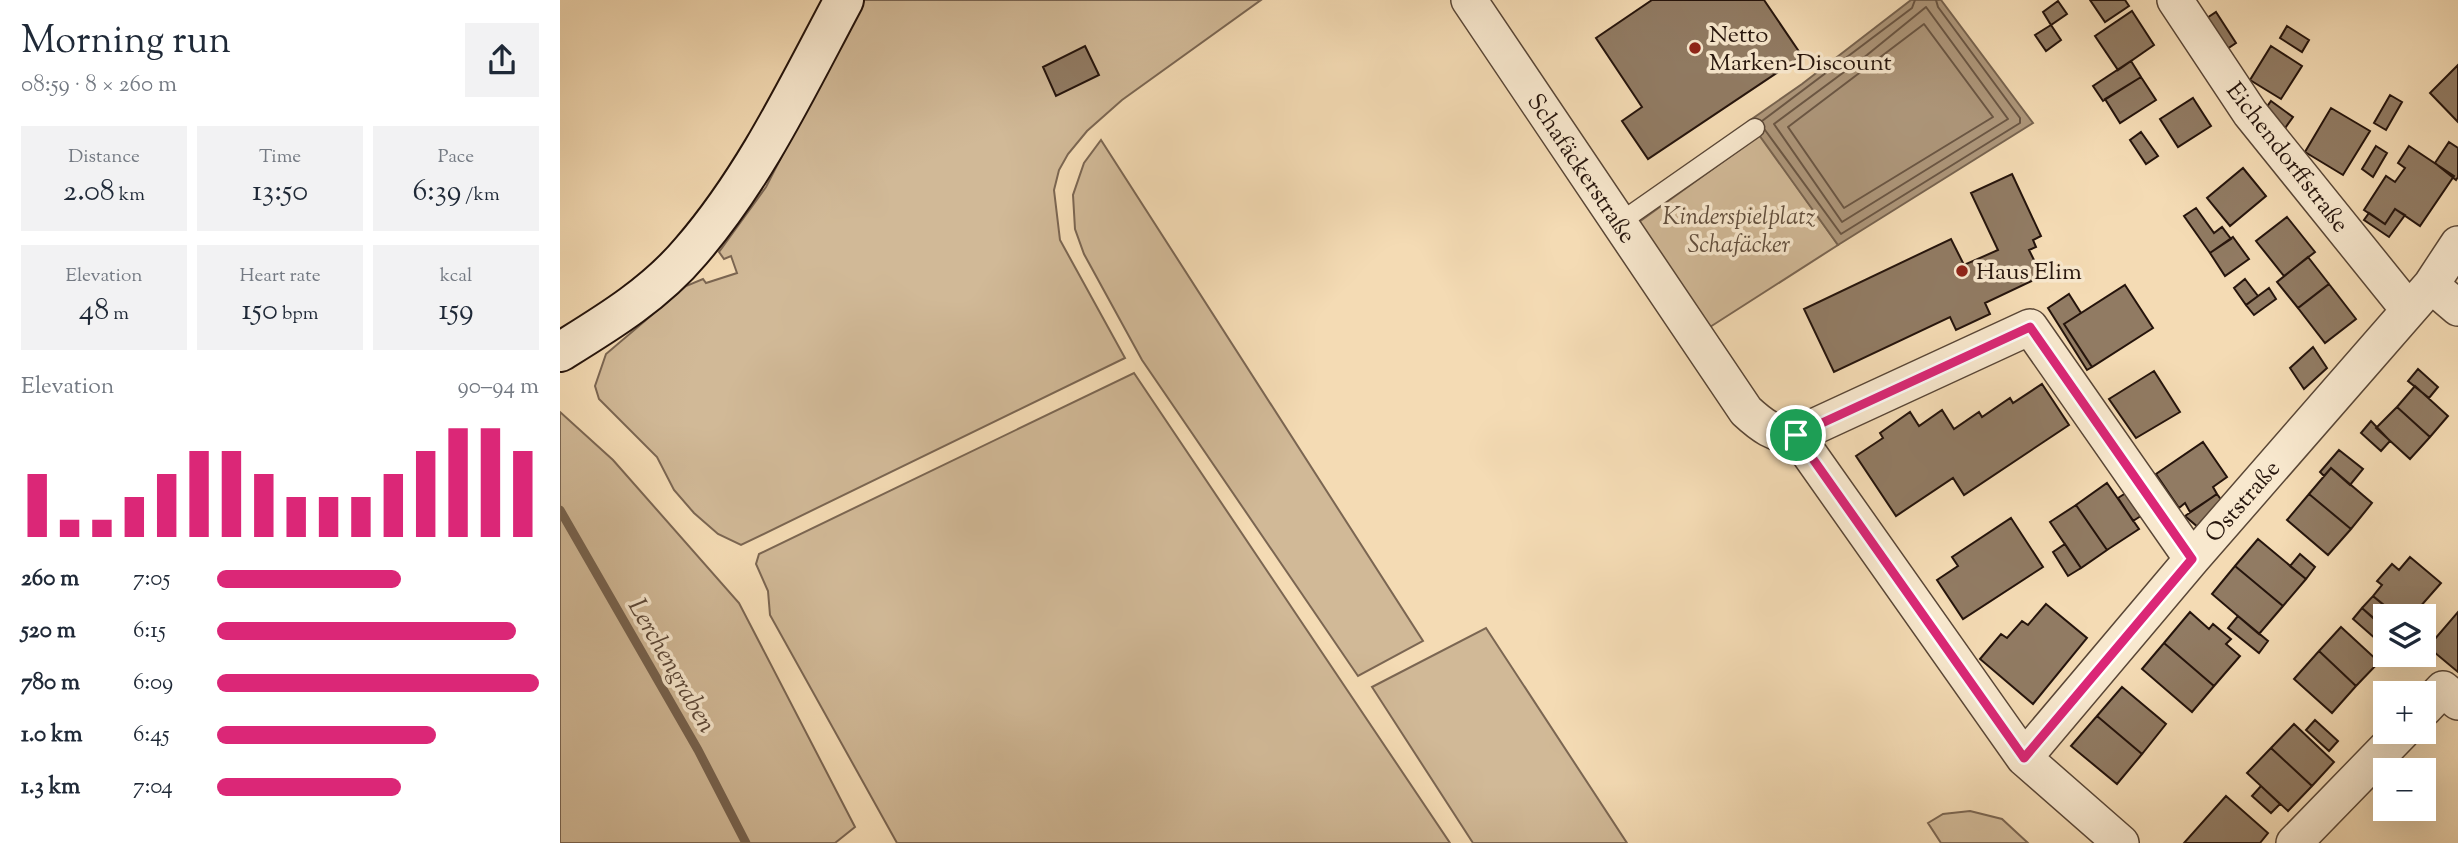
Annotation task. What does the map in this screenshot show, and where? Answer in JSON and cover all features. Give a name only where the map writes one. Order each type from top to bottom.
[{"type":"street","points":[[560,352],[631,308],[691,252],[748,174],[844,0]]},
{"type":"street","name":"Schafäckerstraße","points":[[1469,0],[1746,411],[1763,426],[1787,436],[1796,435]]},
{"type":"street","name":"Eichendorffstraße","points":[[2175,0],[2250,113],[2407,310]]},
{"type":"street","name":"Oststraße","points":[[2024,758],[2192,559],[2431,285],[2458,244]]},
{"type":"street","points":[[2431,285],[2458,308]]},
{"type":"street","points":[[2121,843],[2024,758],[1796,435],[2030,327],[2192,559]]},
{"type":"street","points":[[2436,696],[2442,689],[2458,702]]},
{"type":"street","points":[[2294,843],[2390,744]]},
{"type":"lane","points":[[1619,223],[1755,128]]},
{"type":"green space","points":[[862,0],[1261,0],[1122,100],[1087,131],[1059,170],[1054,190],[1060,240],[1125,358],[741,545],[718,534],[694,513],[674,490],[657,457],[599,399],[595,386],[606,354],[686,286],[703,279],[706,283],[737,273],[731,256],[724,259],[719,252],[766,187]]},
{"type":"green space","name":"Kinderspielplatz Schafäcker","points":[[1760,135],[1838,245],[1710,327],[1639,222]]},
{"type":"green space","points":[[1101,140],[1423,641],[1358,676],[1142,360],[1084,254],[1075,229],[1073,195],[1084,163]]},
{"type":"green space","points":[[1134,373],[1450,843],[897,843],[770,615],[768,591],[756,564],[759,554]]},
{"type":"green space","points":[[560,412],[613,460],[739,603],[855,827],[835,843],[560,843]]},
{"type":"green space","points":[[1486,628],[1627,843],[1473,843],[1372,687]]},
{"type":"green space","points":[[1970,811],[2002,819],[2028,843],[1941,843],[1928,823],[1943,814]]},
{"type":"water","points":[[1911,0],[1941,0],[2033,123],[1838,245],[1749,121]]},
{"type":"building","points":[[1652,0],[1764,0],[1802,56],[1648,159],[1622,121],[1642,107],[1596,38]]},
{"type":"building","points":[[2090,0],[2125,0],[2129,6],[2105,22]]},
{"type":"building","points":[[2058,1],[2067,14],[2051,25],[2043,12]]},
{"type":"building","points":[[2132,11],[2154,45],[2118,70],[2095,36]]},
{"type":"building","points":[[2216,12],[2236,43],[2224,51],[2204,20]]},
{"type":"building","points":[[2051,25],[2061,40],[2046,51],[2035,35]]},
{"type":"building","points":[[2287,26],[2309,40],[2302,52],[2280,38]]},
{"type":"building","points":[[1085,46],[1099,75],[1056,96],[1043,67]]},
{"type":"building","points":[[2271,46],[2302,66],[2281,99],[2250,80]]},
{"type":"building","points":[[2131,61],[2141,77],[2103,101],[2093,86]]},
{"type":"building","points":[[2458,65],[2458,122],[2430,93]]},
{"type":"building","points":[[2141,77],[2156,100],[2120,123],[2105,99]]},
{"type":"building","points":[[2390,95],[2402,102],[2386,130],[2374,123]]},
{"type":"building","points":[[2193,98],[2211,126],[2178,147],[2160,119]]},
{"type":"building","points":[[2271,101],[2293,117],[2283,131],[2261,115]]},
{"type":"building","points":[[2331,108],[2370,131],[2343,175],[2305,152]]},
{"type":"building","points":[[2141,132],[2158,156],[2146,164],[2130,140]]},
{"type":"building","points":[[2449,142],[2458,148],[2456,180],[2435,163]]},
{"type":"building","points":[[2376,146],[2387,153],[2373,177],[2362,169]]},
{"type":"building","points":[[2409,146],[2454,176],[2420,226],[2395,209],[2385,224],[2364,210],[2386,176],[2395,182],[2405,168],[2398,163]]},
{"type":"building","points":[[2243,168],[2266,196],[2230,226],[2207,198]]},
{"type":"building","name":"Haus Elim","points":[[2012,174],[2041,236],[2033,240],[2036,247],[2029,250],[2042,276],[1985,303],[1990,314],[1956,330],[1950,317],[1834,372],[1804,309],[1951,239],[1964,265],[1998,250],[1971,193]]},
{"type":"building","points":[[2196,208],[2214,233],[2222,227],[2231,239],[2210,253],[2184,216]]},
{"type":"building","points":[[2395,209],[2405,215],[2389,237],[2364,220],[2369,213],[2385,224]]},
{"type":"building","points":[[2287,217],[2315,252],[2284,276],[2256,241]]},
{"type":"building","points":[[2233,237],[2249,259],[2225,276],[2210,253]]},
{"type":"building","points":[[2308,257],[2329,284],[2298,308],[2277,282]]},
{"type":"building","points":[[2245,279],[2258,296],[2246,305],[2234,288]]},
{"type":"building","points":[[2329,284],[2356,319],[2325,343],[2298,308]]},
{"type":"building","points":[[2125,285],[2153,328],[2092,367],[2064,324]]},
{"type":"building","points":[[2269,288],[2276,299],[2254,315],[2246,305]]},
{"type":"building","points":[[2069,294],[2081,313],[2064,324],[2092,367],[2087,370],[2048,308]]},
{"type":"building","points":[[2313,347],[2327,368],[2304,389],[2290,368]]},
{"type":"building","points":[[2418,369],[2438,387],[2429,398],[2408,381]]},
{"type":"building","points":[[2154,371],[2180,412],[2136,438],[2109,399]]},
{"type":"building","points":[[2042,384],[2069,425],[1964,495],[1953,478],[1896,516],[1856,456],[1883,438],[1880,433],[1910,412],[1919,426],[1942,410],[1954,429],[1979,412],[1982,417],[2010,398],[2013,403]]},
{"type":"building","points":[[2415,386],[2448,416],[2430,437],[2397,407]]},
{"type":"building","points":[[2397,407],[2430,437],[2410,459],[2376,428]]},
{"type":"building","points":[[2371,421],[2390,441],[2381,451],[2361,433]]},
{"type":"building","points":[[2203,442],[2227,477],[2213,487],[2217,494],[2190,512],[2185,503],[2179,508],[2156,474]]},
{"type":"building","points":[[2339,450],[2363,469],[2350,485],[2331,468],[2324,476],[2320,472]]},
{"type":"building","points":[[2331,468],[2372,503],[2351,529],[2309,494]]},
{"type":"building","points":[[2107,483],[2139,529],[2107,550],[2076,505]]},
{"type":"building","points":[[2129,491],[2144,514],[2133,521],[2118,498]]},
{"type":"building","points":[[2217,494],[2222,501],[2199,528],[2185,516]]},
{"type":"building","points":[[2309,494],[2351,529],[2328,555],[2287,520]]},
{"type":"building","points":[[2076,505],[2107,550],[2081,568],[2050,522]]},
{"type":"building","points":[[2011,518],[2043,567],[1963,619],[1937,580],[1958,566],[1952,557]]},
{"type":"building","points":[[2258,539],[2306,579],[2283,606],[2235,566]]},
{"type":"building","points":[[2065,544],[2081,568],[2068,576],[2053,552]]},
{"type":"building","points":[[2300,554],[2315,567],[2306,579],[2290,566]]},
{"type":"building","points":[[2410,557],[2441,583],[2423,604],[2383,604],[2373,596],[2382,585],[2377,581],[2392,564],[2399,570]]},
{"type":"building","points":[[2235,566],[2283,606],[2259,634],[2212,594]]},
{"type":"building","points":[[2373,596],[2383,604],[2373,604],[2373,618],[2362,608]]},
{"type":"building","points":[[2046,604],[2087,638],[2033,704],[1980,659],[2001,634],[2007,638],[2022,621],[2028,625]]},
{"type":"building","points":[[2362,608],[2373,618],[2373,636],[2353,619]]},
{"type":"building","points":[[2190,612],[2209,629],[2213,624],[2231,639],[2226,644],[2240,656],[2214,686],[2164,643]]},
{"type":"building","points":[[2458,612],[2458,672],[2436,654],[2436,638]]},
{"type":"building","points":[[2238,616],[2268,641],[2259,653],[2228,628]]},
{"type":"building","points":[[2341,627],[2373,656],[2374,667],[2356,686],[2319,651]]},
{"type":"building","points":[[2164,643],[2214,686],[2192,712],[2142,669]]},
{"type":"building","points":[[2319,651],[2356,686],[2332,713],[2294,679]]},
{"type":"building","points":[[2122,687],[2166,724],[2142,754],[2097,716]]},
{"type":"building","points":[[2097,716],[2142,754],[2117,784],[2071,746]]},
{"type":"building","points":[[2315,720],[2338,741],[2329,751],[2306,730]]},
{"type":"building","points":[[2294,724],[2334,762],[2312,786],[2271,748]]},
{"type":"building","points":[[2271,748],[2312,786],[2288,811],[2247,773]]},
{"type":"building","points":[[2261,786],[2280,804],[2271,813],[2252,796]]},
{"type":"building","points":[[2226,796],[2268,833],[2260,843],[2184,843]]},
{"type":"waterway","name":"Lerchengraben","points":[[560,510],[698,750],[746,843]]},
{"type":"place","name":"Netto Marken-Discount","points":[[1695,48]]},
{"type":"place","name":"Haus Elim","points":[[1962,271]]},
{"type":"route","points":[[2030,327],[2192,559],[2024,758],[1796,435],[2030,327]]}]
